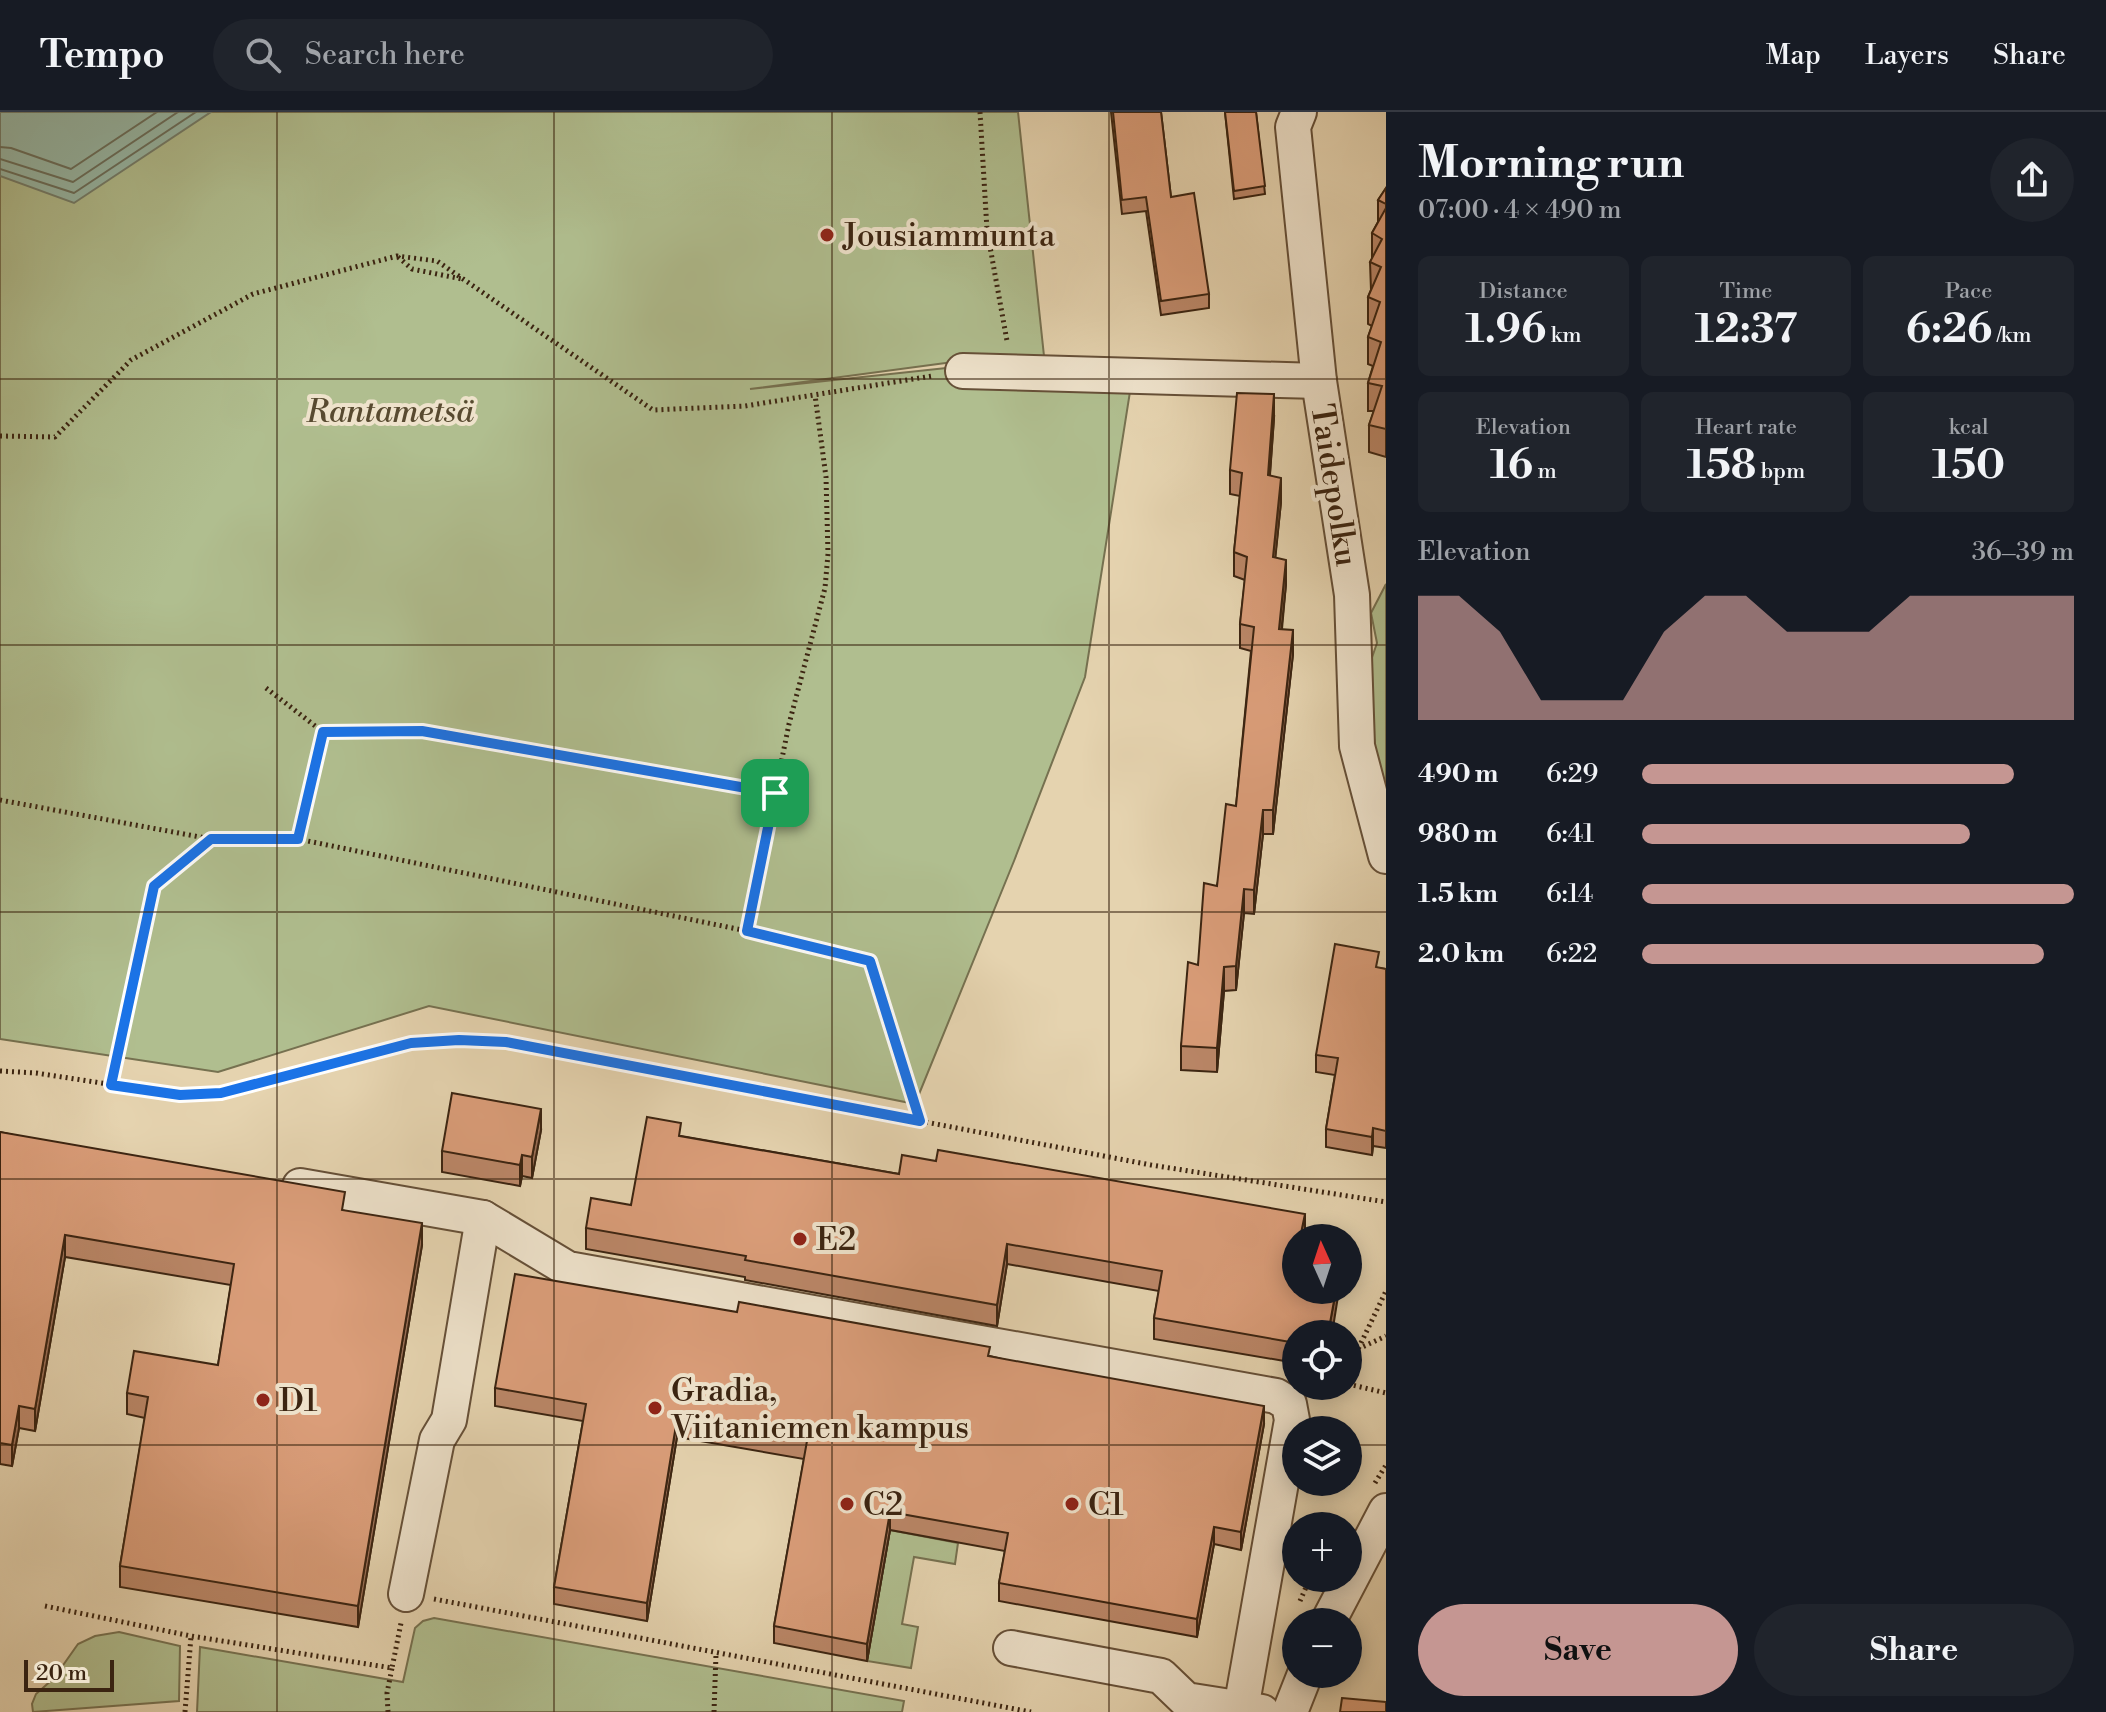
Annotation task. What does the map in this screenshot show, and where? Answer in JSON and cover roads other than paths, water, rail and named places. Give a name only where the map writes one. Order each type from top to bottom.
[{"type":"street","name":"Taidepolku","points":[[1299,112],[1293,127],[1319,381],[1352,595],[1357,746],[1386,856]]},
{"type":"street","points":[[963,371],[1319,381]]},
{"type":"street","points":[[265,1179],[483,1218],[568,1269],[1276,1396],[1289,1404],[1292,1420],[1252,1710],[1186,1700],[1161,1676],[1011,1648]]},
{"type":"street","points":[[406,1594],[437,1440],[449,1420],[483,1218]]},
{"type":"street","points":[[1335,1608],[1386,1511]]},
{"type":"street","points":[[1290,1712],[1299,1688]]},
{"type":"water","points":[[0,112],[211,112],[74,203],[0,176]]},
{"type":"place","name":"Jousiammunta","points":[[827,235]]},
{"type":"place","name":"E2","points":[[800,1239]]},
{"type":"place","name":"D1","points":[[263,1400]]},
{"type":"place","name":"Gradia, Viitaniemen kampus","points":[[655,1408]]},
{"type":"place","name":"C2","points":[[847,1504]]},
{"type":"place","name":"C1","points":[[1072,1504]]},
{"type":"park label","name":"Rantametsä","points":[[390,411]]}]
